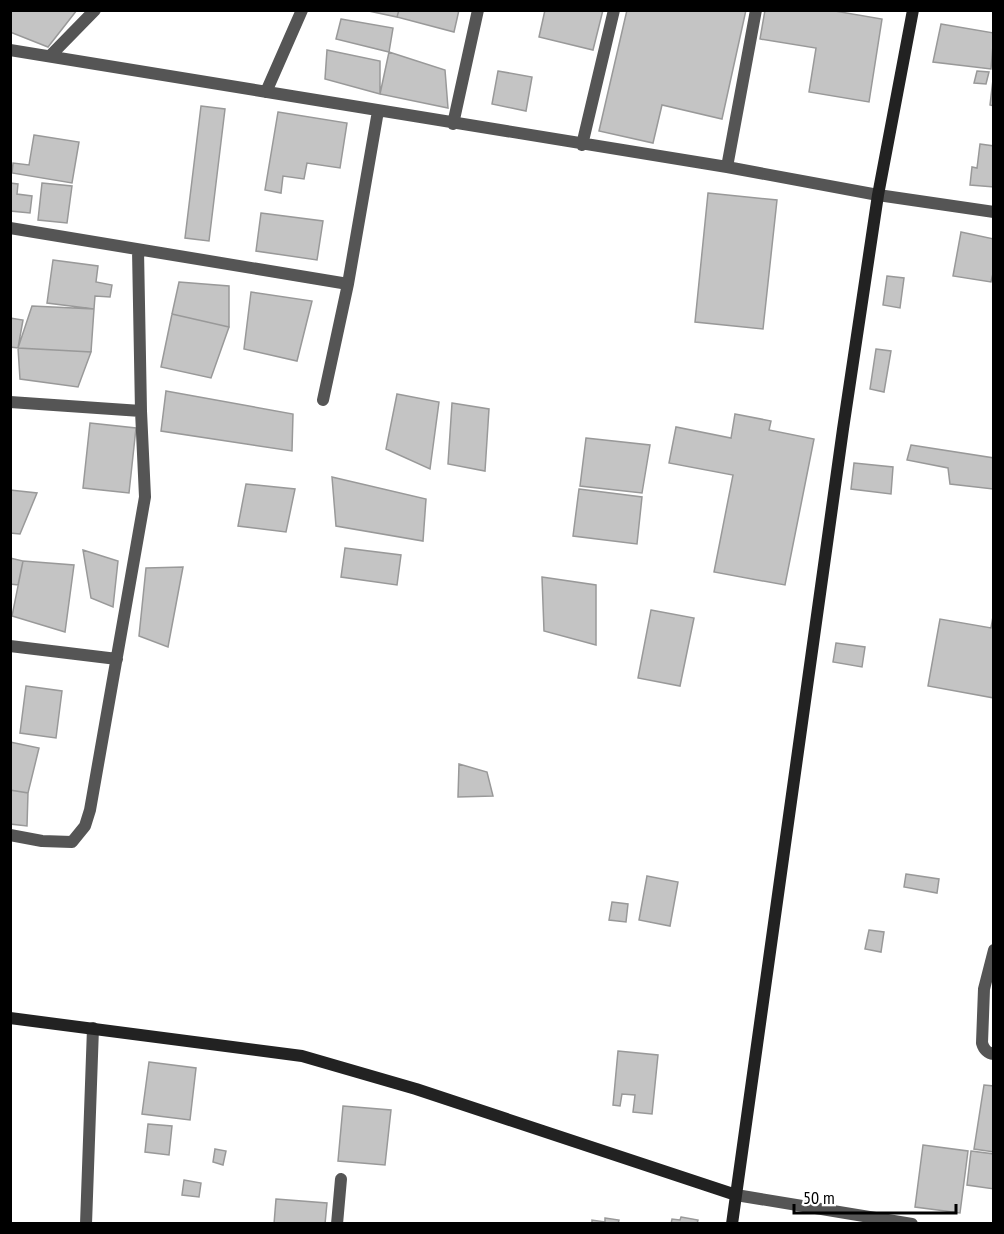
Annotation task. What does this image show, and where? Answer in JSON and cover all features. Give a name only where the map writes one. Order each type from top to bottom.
[{"type":"street","points":[[50,56],[95,10]]},
{"type":"street","points":[[266,92],[302,10]]},
{"type":"street","points":[[453,124],[478,10]]},
{"type":"street","points":[[582,145],[614,10]]},
{"type":"street","points":[[727,167],[756,10]]},
{"type":"street","points":[[732,1224],[844,417],[878,195],[914,10]]},
{"type":"street","points":[[10,50],[727,167],[878,195],[993,212]]},
{"type":"street","points":[[323,400],[348,284],[378,111]]},
{"type":"street","points":[[10,228],[348,284]]},
{"type":"street","points":[[10,836],[42,841],[72,842],[85,826],[90,810],[145,497],[138,250]]},
{"type":"street","points":[[10,402],[141,411]]},
{"type":"street","points":[[10,646],[117,659]]},
{"type":"street","points":[[993,950],[984,989],[982,1043],[988,1053],[993,1054]]},
{"type":"street","points":[[10,1018],[302,1056],[416,1089],[736,1195],[912,1224]]},
{"type":"street","points":[[86,1224],[93,1028]]},
{"type":"street","points":[[337,1224],[341,1179]]},
{"type":"building","points":[[10,10],[77,10],[48,47],[10,32]]},
{"type":"building","points":[[364,10],[399,10],[397,17]]},
{"type":"building","points":[[399,10],[459,10],[454,32],[397,17]]},
{"type":"building","points":[[545,10],[603,10],[593,50],[539,37]]},
{"type":"building","points":[[627,10],[746,10],[722,119],[662,105],[653,143],[599,131]]},
{"type":"building","points":[[765,10],[829,10],[882,19],[869,102],[809,92],[816,48],[760,39]]},
{"type":"building","points":[[341,19],[393,28],[389,52],[336,39]]},
{"type":"building","points":[[941,24],[994,33],[991,69],[933,62]]},
{"type":"building","points":[[327,50],[380,61],[380,94],[325,79]]},
{"type":"building","points":[[389,52],[445,70],[448,108],[380,94]]},
{"type":"building","points":[[498,71],[532,77],[526,111],[492,104]]},
{"type":"building","points":[[977,71],[989,72],[986,84],[974,83]]},
{"type":"building","points":[[994,71],[994,106],[990,105]]},
{"type":"building","points":[[201,106],[225,109],[209,241],[185,238]]},
{"type":"building","points":[[278,112],[347,123],[340,168],[307,163],[304,179],[283,176],[281,193],[265,190]]},
{"type":"building","points":[[34,135],[79,142],[72,183],[12,173],[13,163],[29,165]]},
{"type":"building","points":[[980,144],[994,146],[994,187],[970,185],[972,167],[977,168]]},
{"type":"building","points":[[10,183],[18,184],[17,194],[32,196],[30,213],[10,211]]},
{"type":"building","points":[[42,183],[72,186],[67,223],[38,220]]},
{"type":"building","points":[[708,193],[777,200],[763,329],[695,322]]},
{"type":"building","points":[[261,213],[323,221],[317,260],[256,251]]},
{"type":"building","points":[[961,232],[994,239],[994,269],[991,282],[953,276]]},
{"type":"building","points":[[53,260],[98,266],[96,282],[112,285],[110,297],[95,296],[94,309],[47,303]]},
{"type":"building","points":[[887,276],[904,278],[900,308],[883,305]]},
{"type":"building","points":[[179,282],[229,286],[229,327],[172,314]]},
{"type":"building","points":[[251,292],[312,301],[297,361],[244,349]]},
{"type":"building","points":[[32,306],[94,309],[91,352],[18,348]]},
{"type":"building","points":[[172,314],[229,327],[211,378],[161,367]]},
{"type":"building","points":[[10,318],[23,320],[18,348],[10,347]]},
{"type":"building","points":[[18,348],[91,352],[78,387],[20,379]]},
{"type":"building","points":[[876,349],[891,351],[884,392],[870,389]]},
{"type":"building","points":[[166,391],[293,414],[292,451],[161,431]]},
{"type":"building","points":[[397,394],[439,402],[430,469],[386,449]]},
{"type":"building","points":[[452,403],[489,409],[485,471],[448,464]]},
{"type":"building","points":[[735,414],[771,421],[769,430],[814,439],[785,585],[714,572],[733,475],[669,463],[676,427],[731,438]]},
{"type":"building","points":[[90,423],[136,428],[129,493],[83,488]]},
{"type":"building","points":[[586,438],[650,445],[642,493],[580,486]]},
{"type":"building","points":[[911,445],[994,458],[993,489],[950,484],[948,468],[907,460]]},
{"type":"building","points":[[854,463],[893,467],[891,494],[851,489]]},
{"type":"building","points":[[332,477],[426,499],[423,541],[336,526]]},
{"type":"building","points":[[246,484],[295,489],[286,532],[238,526]]},
{"type":"building","points":[[579,489],[642,497],[637,544],[573,536]]},
{"type":"building","points":[[10,490],[37,493],[20,534],[10,533]]},
{"type":"building","points":[[345,548],[401,555],[397,585],[341,577]]},
{"type":"building","points":[[83,550],[118,561],[113,607],[91,598]]},
{"type":"building","points":[[10,558],[23,561],[18,585],[10,584]]},
{"type":"building","points":[[23,561],[74,565],[65,632],[12,616]]},
{"type":"building","points":[[183,567],[168,647],[139,636],[146,568]]},
{"type":"building","points":[[542,577],[596,585],[596,645],[544,631]]},
{"type":"building","points":[[651,610],[694,618],[680,686],[638,678]]},
{"type":"building","points":[[994,611],[994,698],[928,686],[940,619],[991,628]]},
{"type":"building","points":[[836,643],[865,647],[862,667],[833,662]]},
{"type":"building","points":[[26,686],[62,691],[56,738],[20,733]]},
{"type":"building","points":[[10,742],[39,748],[28,793],[10,790]]},
{"type":"building","points":[[459,764],[487,772],[493,796],[458,797]]},
{"type":"building","points":[[10,790],[28,793],[27,826],[10,824]]},
{"type":"building","points":[[906,874],[939,879],[937,893],[904,887]]},
{"type":"building","points":[[647,876],[678,882],[670,926],[639,920]]},
{"type":"building","points":[[612,902],[628,904],[626,922],[609,920]]},
{"type":"building","points":[[869,930],[884,932],[881,952],[865,949]]},
{"type":"building","points":[[618,1051],[658,1055],[652,1114],[633,1112],[635,1095],[622,1094],[620,1106],[613,1105]]},
{"type":"building","points":[[149,1062],[196,1068],[190,1120],[142,1114]]},
{"type":"building","points":[[984,1085],[994,1086],[994,1152],[974,1149]]},
{"type":"building","points":[[343,1106],[391,1110],[385,1165],[338,1161]]},
{"type":"building","points":[[148,1124],[172,1126],[169,1155],[145,1152]]},
{"type":"building","points":[[923,1145],[968,1151],[960,1213],[915,1207]]},
{"type":"building","points":[[215,1149],[226,1151],[223,1165],[213,1162]]},
{"type":"building","points":[[971,1151],[994,1154],[994,1189],[967,1185]]},
{"type":"building","points":[[184,1180],[201,1183],[199,1197],[182,1195]]},
{"type":"building","points":[[276,1199],[327,1203],[325,1224],[274,1224]]},
{"type":"building","points":[[681,1217],[698,1220],[697,1224],[671,1224],[672,1219],[680,1220]]},
{"type":"building","points":[[605,1218],[619,1220],[618,1224],[592,1224],[592,1220],[605,1222]]}]
